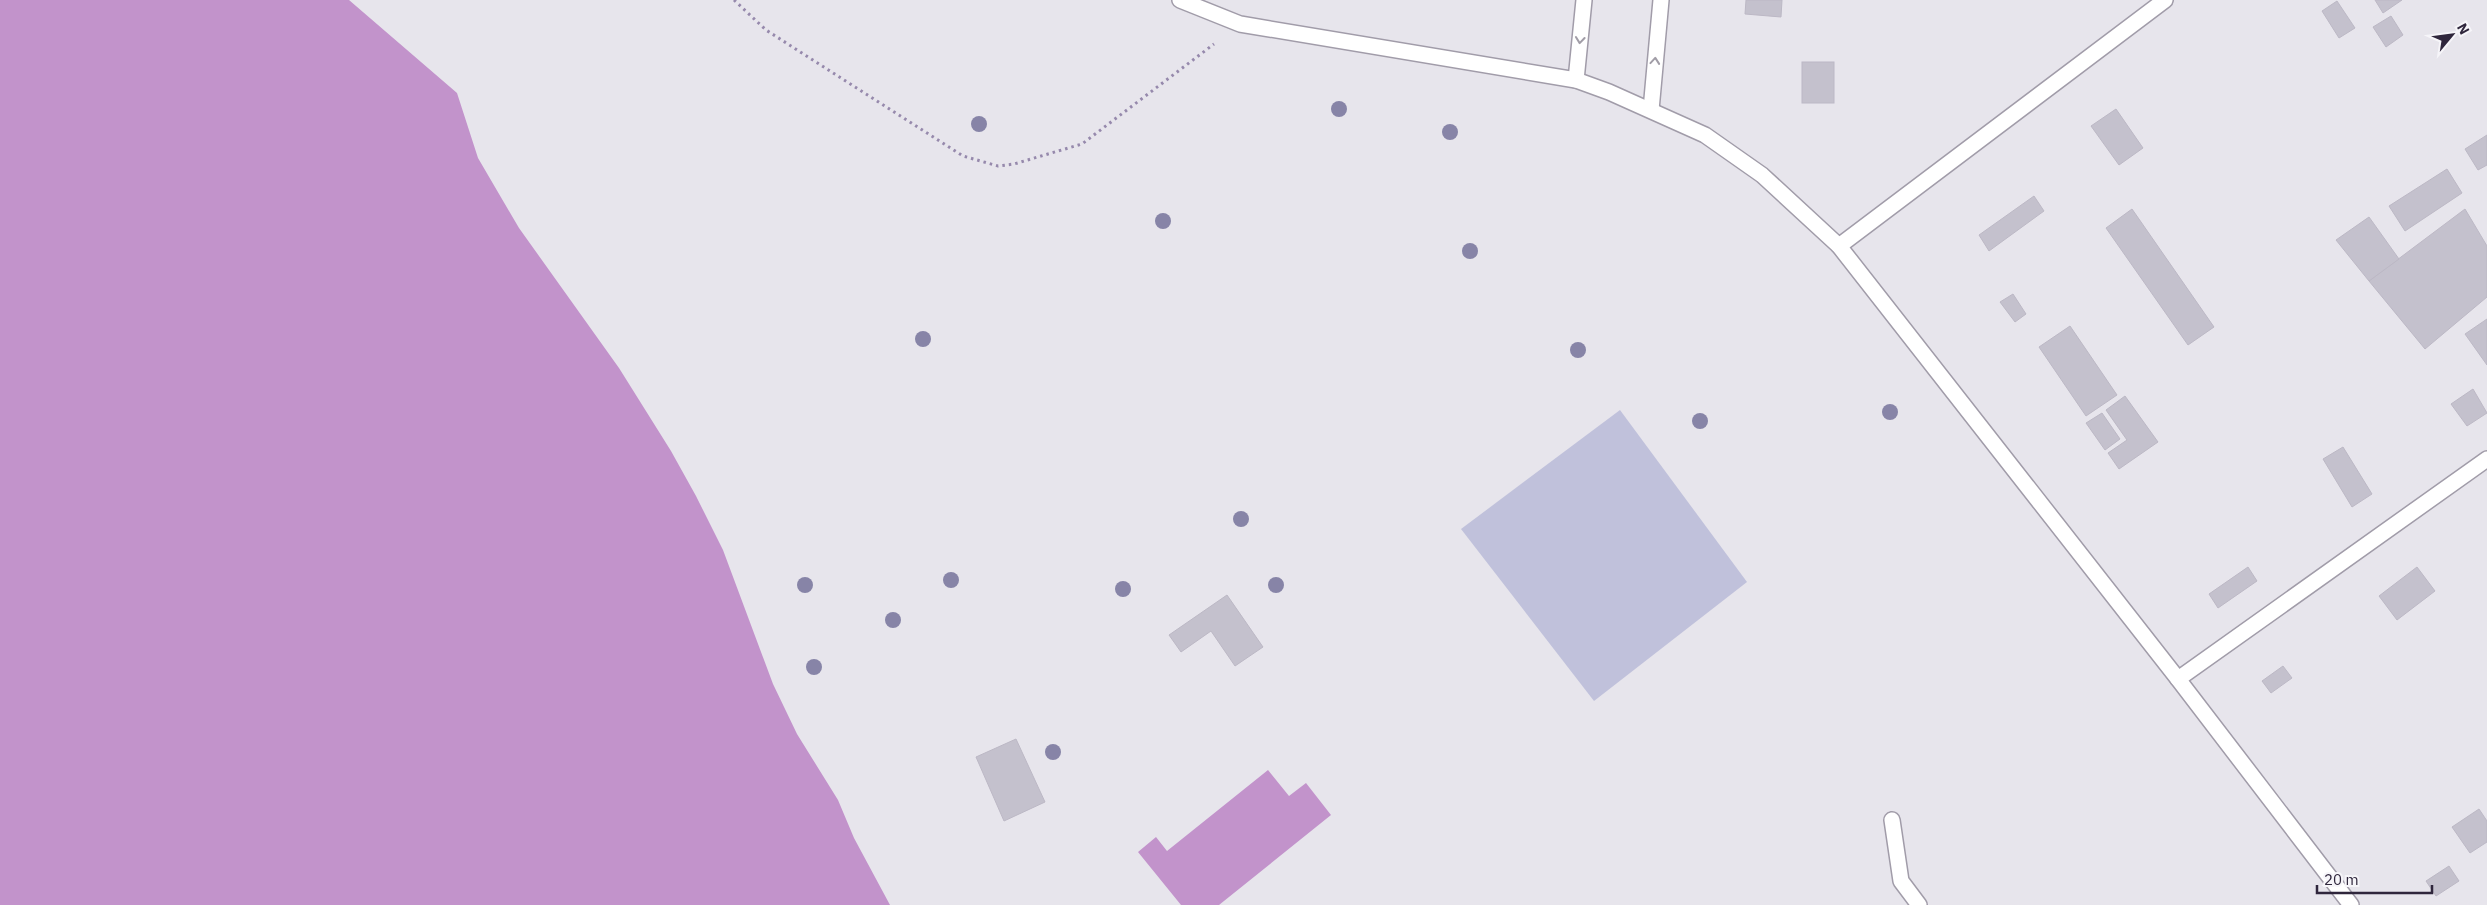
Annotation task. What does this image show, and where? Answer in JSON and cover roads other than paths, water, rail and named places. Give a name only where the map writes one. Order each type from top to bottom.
[{"type":"street","points":[[1180,0],[1240,24],[1576,80],[1651,110],[1705,135],[1762,175],[1838,246],[2178,679],[2351,905]]},
{"type":"street","points":[[1576,80],[1584,0]]},
{"type":"street","points":[[1651,110],[1661,0]]},
{"type":"street","points":[[1838,246],[2165,0]]},
{"type":"street","points":[[2178,679],[2487,459]]},
{"type":"street","points":[[1892,820],[1901,881],[1919,905]]}]
